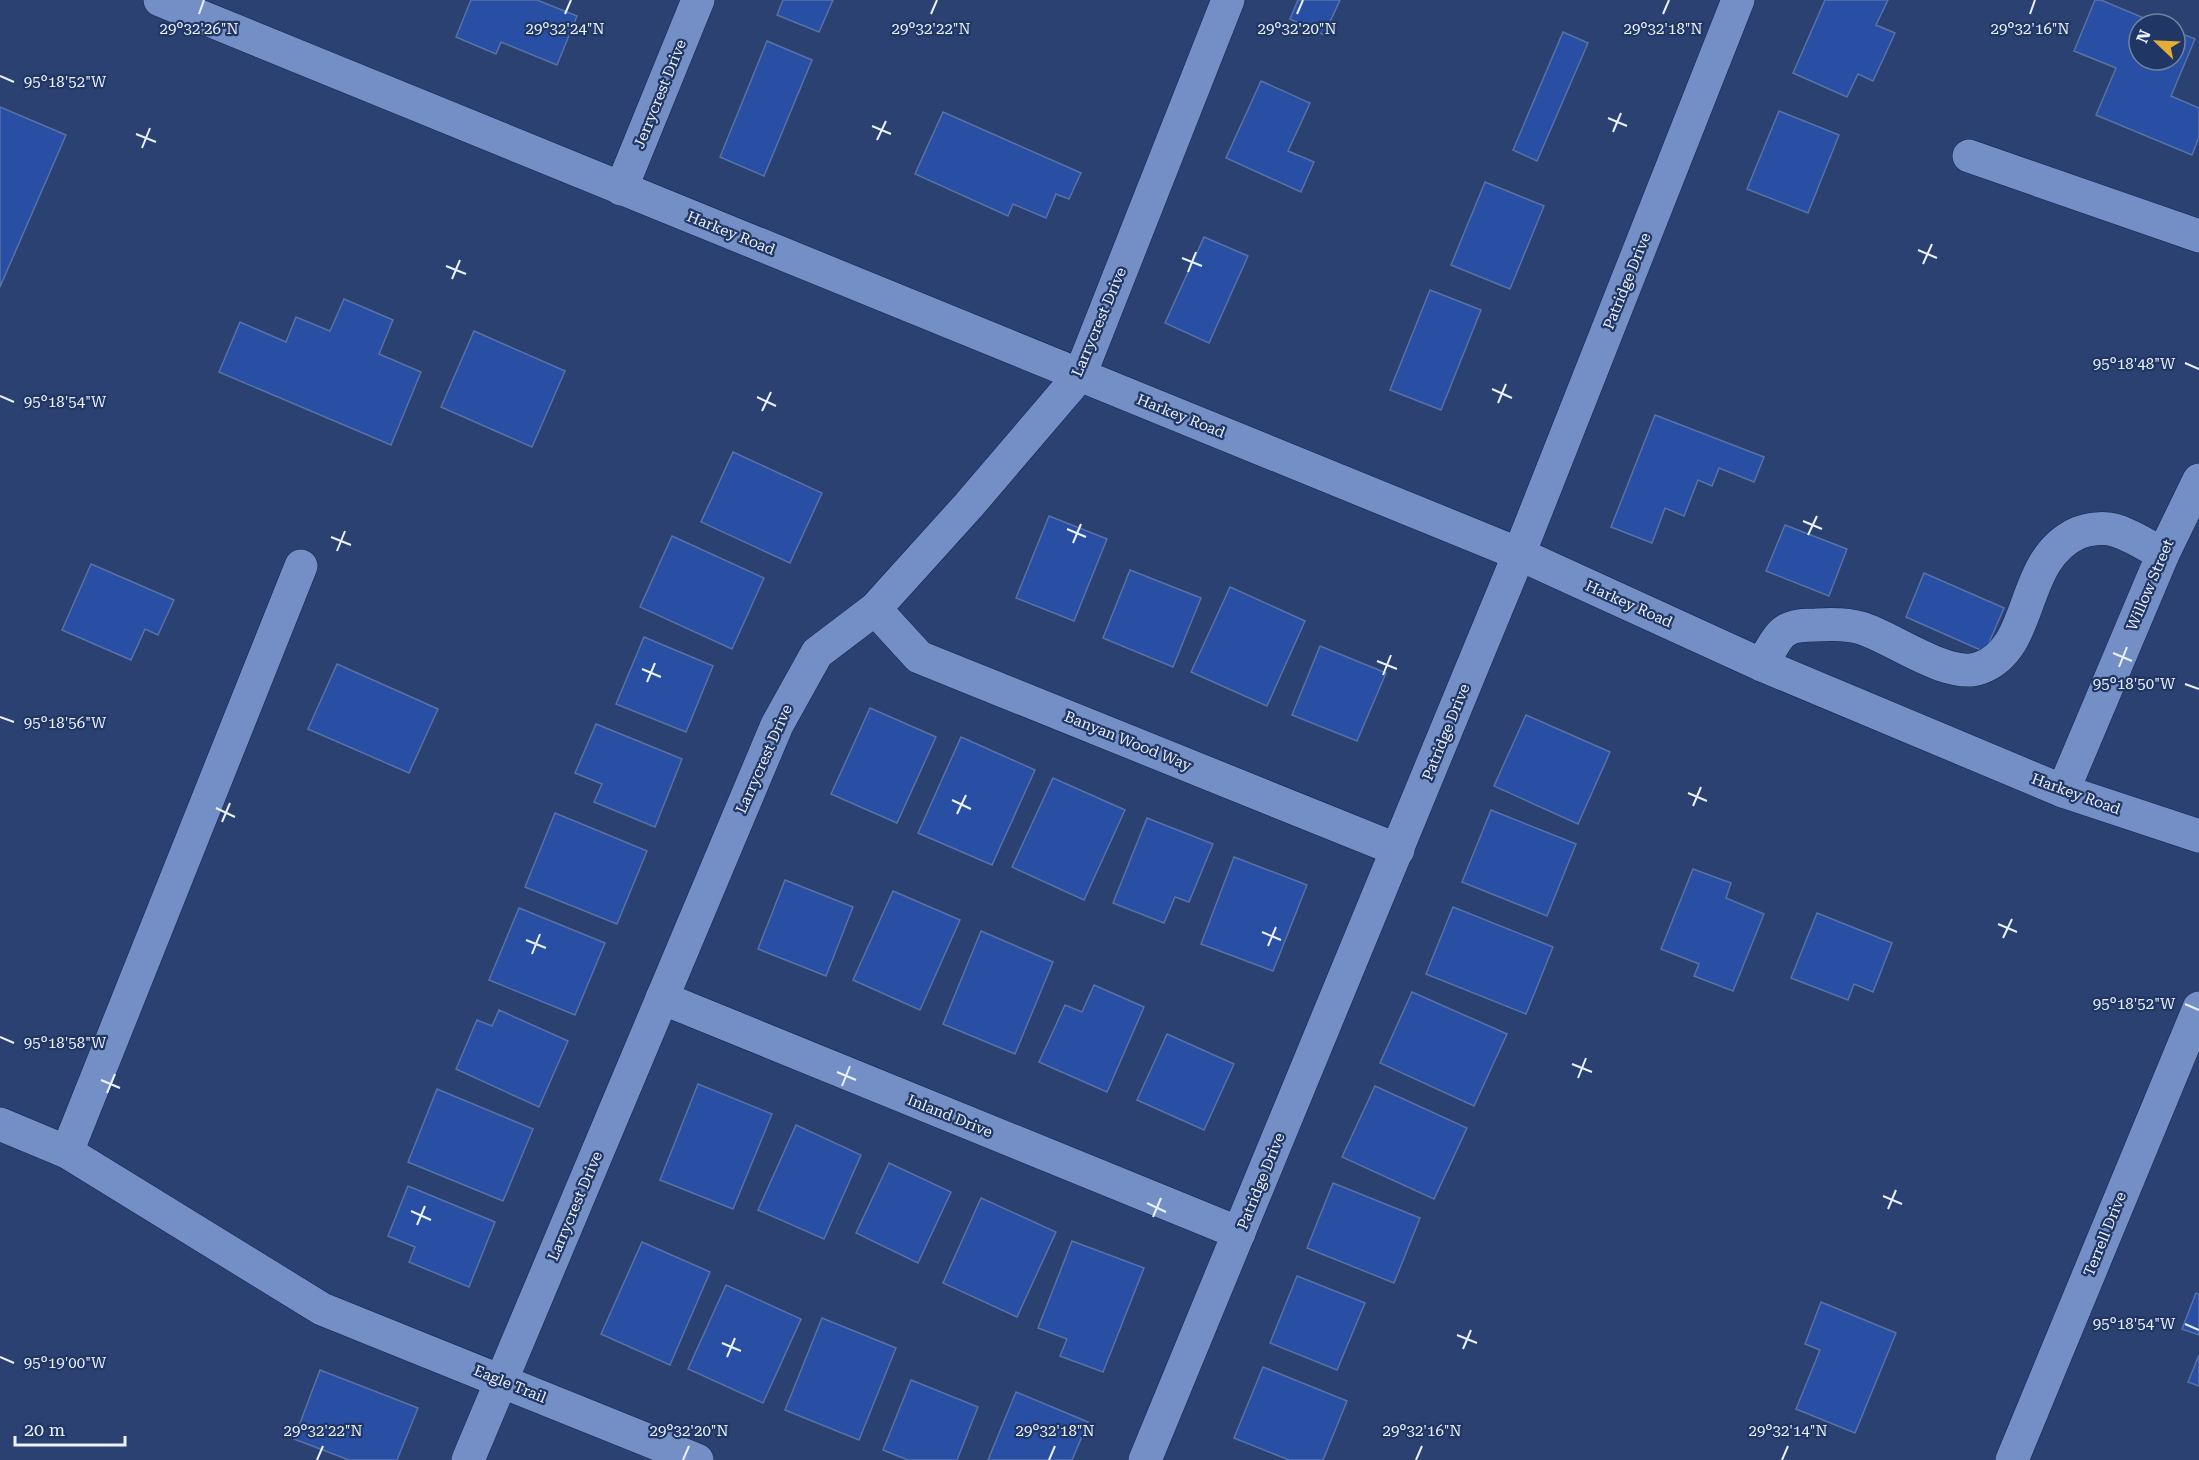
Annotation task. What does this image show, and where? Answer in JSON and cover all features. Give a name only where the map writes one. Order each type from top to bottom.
[{"type":"street","name":"Jerrycrest Drive","points":[[621,189],[698,0]]},
{"type":"street","name":"Larrycrest Drive","points":[[468,1460],[777,725],[817,653],[875,609],[969,505],[1080,375],[1228,0]]},
{"type":"street","name":"Patridge Drive","points":[[1145,1460],[1519,554],[1738,0]]},
{"type":"street","name":"Harkey Road","points":[[164,1],[1519,554],[1762,665],[2063,791],[2199,836]]},
{"type":"street","points":[[1969,156],[2199,236]]},
{"type":"street","name":"Willow Street","points":[[2063,791],[2163,554],[2199,480]]},
{"type":"street","points":[[1762,665],[1784,631],[1798,626],[1820,625],[1860,627],[1943,665],[1968,670],[1979,669],[1998,658],[2009,645],[2042,566],[2052,551],[2065,539],[2083,531],[2102,528],[2115,530],[2163,554]]},
{"type":"street","points":[[67,1152],[301,566]]},
{"type":"street","name":"Banyan Wood Way","points":[[875,609],[919,657],[1398,850]]},
{"type":"street","name":"Inland Drive","points":[[662,998],[1239,1233]]},
{"type":"street","name":"Terrell Drive","points":[[2012,1460],[2199,1008]]},
{"type":"street","name":"Eagle Trail","points":[[0,1124],[67,1152],[322,1310],[697,1460]]},
{"type":"building","points":[[471,0],[537,0],[577,16],[557,65],[501,42],[496,54],[456,37]]},
{"type":"building","points":[[783,0],[833,0],[819,32],[777,15]]},
{"type":"building","points":[[1298,0],[1340,0],[1324,35],[1290,19]]},
{"type":"building","points":[[1825,0],[1888,0],[1876,25],[1895,33],[1873,81],[1858,74],[1847,97],[1793,73]]},
{"type":"building","points":[[2095,0],[2101,0],[2130,12],[2127,12],[2127,72],[2181,72],[2171,96],[2199,108],[2199,137],[2192,155],[2096,115],[2116,68],[2074,51]]},
{"type":"building","points":[[1563,32],[1588,43],[1537,161],[1513,150]]},
{"type":"building","points":[[2187,36],[2195,39],[2187,58]]},
{"type":"building","points":[[767,41],[812,60],[764,176],[720,157]]},
{"type":"building","points":[[1261,81],[1310,103],[1288,151],[1314,162],[1301,192],[1226,158]]},
{"type":"building","points":[[0,107],[66,135],[0,287]]},
{"type":"building","points":[[1779,111],[1839,135],[1808,213],[1747,189]]},
{"type":"building","points":[[943,112],[1081,173],[1069,199],[1056,194],[1046,218],[1013,204],[1008,216],[915,174]]},
{"type":"building","points":[[1485,182],[1544,206],[1510,289],[1451,265]]},
{"type":"building","points":[[1204,237],[1248,256],[1209,343],[1165,323]]},
{"type":"building","points":[[1430,290],[1481,310],[1441,410],[1390,390]]},
{"type":"building","points":[[344,299],[393,320],[379,354],[421,372],[391,445],[219,372],[240,322],[286,342],[296,317],[330,331]]},
{"type":"building","points":[[474,331],[565,371],[532,447],[441,407]]},
{"type":"building","points":[[1655,415],[1764,457],[1754,482],[1719,468],[1712,486],[1698,480],[1684,516],[1665,508],[1652,543],[1611,527]]},
{"type":"building","points":[[733,452],[822,493],[790,563],[701,522]]},
{"type":"building","points":[[1049,516],[1107,539],[1074,621],[1016,598]]},
{"type":"building","points":[[1785,525],[1847,549],[1829,596],[1766,571]]},
{"type":"building","points":[[672,536],[764,578],[732,649],[640,607]]},
{"type":"building","points":[[91,564],[174,600],[158,635],[145,629],[131,660],[62,630]]},
{"type":"building","points":[[1130,570],[1201,598],[1173,667],[1103,638]]},
{"type":"building","points":[[1924,573],[2004,608],[1985,652],[1906,617]]},
{"type":"building","points":[[1230,587],[1305,621],[1267,706],[1191,672]]},
{"type":"building","points":[[644,637],[713,666],[686,732],[616,704]]},
{"type":"building","points":[[1320,646],[1386,673],[1357,741],[1292,715]]},
{"type":"building","points":[[337,664],[438,709],[409,773],[308,729]]},
{"type":"building","points":[[870,708],[936,737],[897,823],[831,794]]},
{"type":"building","points":[[1526,715],[1610,752],[1578,824],[1494,786]]},
{"type":"building","points":[[596,724],[682,759],[655,827],[594,802],[602,784],[575,773]]},
{"type":"building","points":[[961,737],[1035,770],[992,865],[918,833]]},
{"type":"building","points":[[1053,778],[1125,810],[1084,900],[1012,867]]},
{"type":"building","points":[[1491,810],[1576,844],[1547,916],[1462,882]]},
{"type":"building","points":[[555,813],[647,851],[617,924],[525,887]]},
{"type":"building","points":[[1147,818],[1213,844],[1189,902],[1175,897],[1164,923],[1113,903]]},
{"type":"building","points":[[1234,857],[1307,885],[1273,971],[1201,944]]},
{"type":"building","points":[[1693,869],[1731,883],[1726,898],[1764,914],[1733,991],[1694,976],[1699,964],[1661,949]]},
{"type":"building","points":[[785,880],[853,907],[826,976],[758,949]]},
{"type":"building","points":[[893,891],[960,920],[920,1010],[853,980]]},
{"type":"building","points":[[1453,907],[1553,947],[1526,1014],[1426,974]]},
{"type":"building","points":[[519,908],[605,943],[575,1015],[489,980]]},
{"type":"building","points":[[1817,913],[1892,943],[1873,992],[1854,984],[1848,1000],[1791,978]]},
{"type":"building","points":[[981,931],[1053,962],[1015,1054],[943,1024]]},
{"type":"building","points":[[1094,985],[1144,1007],[1107,1092],[1039,1062],[1065,1005],[1082,1012]]},
{"type":"building","points":[[1412,992],[1507,1034],[1474,1106],[1380,1063]]},
{"type":"building","points":[[499,1010],[568,1041],[539,1107],[456,1069],[477,1020],[492,1026]]},
{"type":"building","points":[[1167,1034],[1234,1064],[1204,1130],[1137,1100]]},
{"type":"building","points":[[698,1084],[772,1114],[733,1209],[660,1180]]},
{"type":"building","points":[[1375,1086],[1467,1128],[1434,1199],[1342,1157]]},
{"type":"building","points":[[437,1089],[533,1129],[503,1201],[408,1162]]},
{"type":"building","points":[[796,1125],[861,1155],[824,1239],[758,1210]]},
{"type":"building","points":[[889,1163],[951,1192],[918,1263],[856,1233]]},
{"type":"building","points":[[1333,1183],[1420,1218],[1394,1283],[1307,1248]]},
{"type":"building","points":[[408,1186],[495,1222],[469,1287],[409,1262],[415,1247],[388,1236]]},
{"type":"building","points":[[981,1198],[1056,1232],[1017,1317],[943,1283]]},
{"type":"building","points":[[1072,1241],[1144,1268],[1103,1372],[1060,1356],[1067,1339],[1038,1328]]},
{"type":"building","points":[[642,1242],[710,1272],[670,1365],[601,1334]]},
{"type":"building","points":[[1297,1276],[1365,1303],[1337,1370],[1270,1343]]},
{"type":"building","points":[[726,1285],[801,1319],[763,1403],[688,1369]]},
{"type":"building","points":[[2196,1293],[2199,1294],[2199,1335],[2182,1329]]},
{"type":"building","points":[[1821,1302],[1896,1333],[1855,1433],[1796,1409],[1820,1350],[1805,1344]]},
{"type":"building","points":[[822,1318],[896,1348],[859,1440],[785,1410]]},
{"type":"building","points":[[2199,1355],[2199,1386],[2188,1382]]},
{"type":"building","points":[[1263,1367],[1347,1401],[1323,1460],[1289,1460],[1234,1438]]},
{"type":"building","points":[[320,1370],[418,1408],[397,1460],[349,1460],[294,1439]]},
{"type":"building","points":[[911,1380],[978,1407],[957,1460],[908,1460],[883,1450]]},
{"type":"building","points":[[1016,1392],[1088,1422],[1072,1460],[988,1460]]}]
